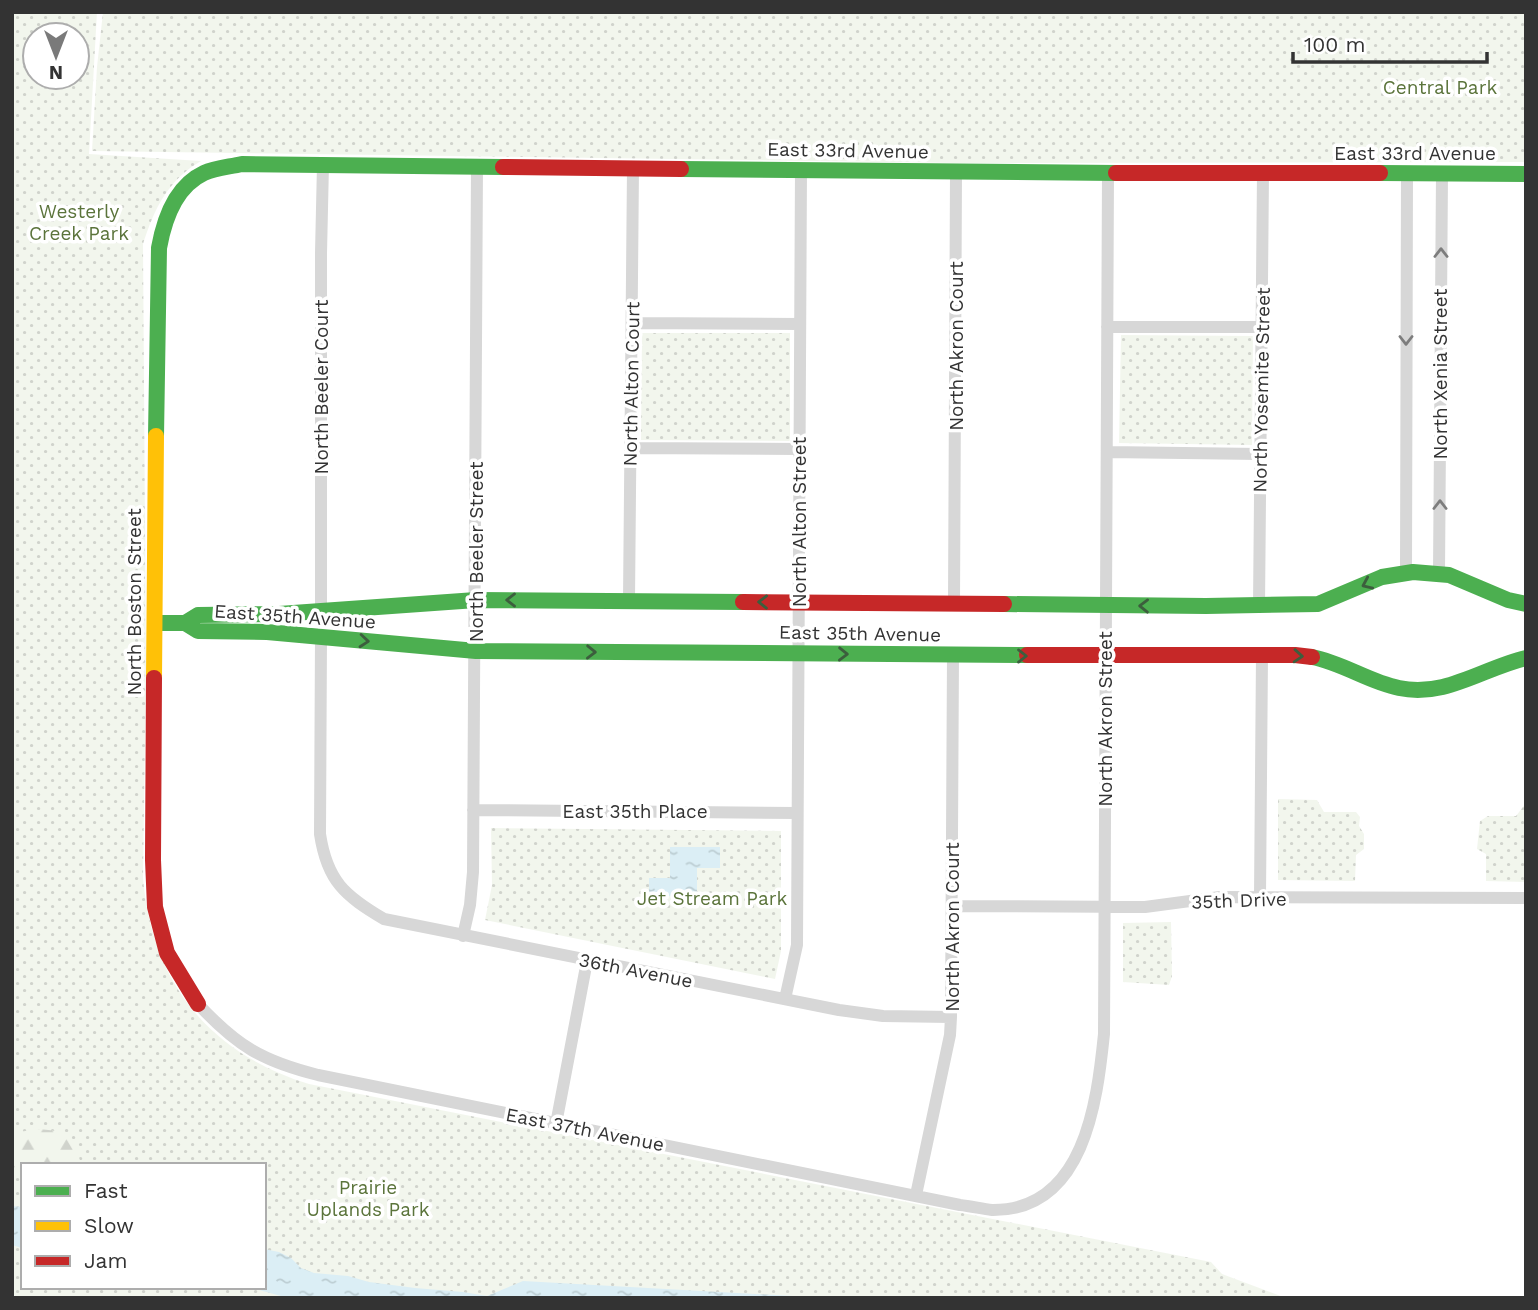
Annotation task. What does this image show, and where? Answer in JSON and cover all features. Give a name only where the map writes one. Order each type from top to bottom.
[{"type":"street","name":"East 33rd Avenue","points":[[179,195],[202,174],[242,164],[956,172],[1526,174]]},
{"type":"street","name":"North Beeler Court","points":[[321,611],[323,164]]},
{"type":"street","name":"North Beeler Street","points":[[463,936],[472,883],[476,651],[477,166]]},
{"type":"street","name":"North Alton Court","points":[[629,600],[633,168]]},
{"type":"street","name":"North Alton Street","points":[[785,999],[797,945],[801,169]]},
{"type":"street","name":"North Akron Court","points":[[954,604],[956,172]]},
{"type":"street","name":"North Akron Street","points":[[992,1210],[1030,1202],[1051,1189],[1068,1173],[1081,1151],[1092,1116],[1100,1072],[1104,1034],[1108,173]]},
{"type":"street","name":"North Yosemite Street","points":[[1259,606],[1263,173]]},
{"type":"street","name":"North Xenia Street","points":[[1406,573],[1407,174]]},
{"type":"street","name":"North Xenia Street","points":[[1439,573],[1442,174]]},
{"type":"street","name":"North Boston Street","points":[[179,195],[168,213],[160,236],[157,260],[153,888],[157,923],[166,952],[198,1004]]},
{"type":"street","points":[[632,323],[800,324]]},
{"type":"street","points":[[1107,327],[1262,327]]},
{"type":"street","points":[[631,448],[799,449]]},
{"type":"street","points":[[1107,452],[1260,454]]},
{"type":"street","name":"East 35th Avenue","points":[[156,623],[185,623],[198,615],[251,615],[476,600],[1259,606],[1318,604],[1376,580],[1406,573],[1439,573],[1467,581],[1508,600],[1526,604]]},
{"type":"street","name":"East 35th Avenue","points":[[185,623],[198,631],[267,632],[476,651],[1313,657],[1337,664],[1379,683],[1416,691],[1455,685],[1500,665],[1526,658]]},
{"type":"street","name":"36th Avenue","points":[[321,637],[320,834],[323,859],[334,881],[354,901],[384,919],[587,961],[867,1014],[951,1017]]},
{"type":"street","name":"North Akron Court","points":[[916,1195],[950,1035],[953,655]]},
{"type":"street","points":[[1260,897],[1262,655]]},
{"type":"street","name":"East 35th Place","points":[[473,810],[797,813]]},
{"type":"street","name":"35th Drive","points":[[952,906],[1162,906],[1205,897],[1526,898]]},
{"type":"street","points":[[556,1124],[587,961]]},
{"type":"street","name":"East 37th Avenue","points":[[198,1004],[222,1030],[248,1050],[281,1066],[556,1124],[992,1210]]},
{"type":"green space","name":"Prairie Uplands Park","points":[[12,12],[97,12],[89,154],[201,161],[180,177],[164,196],[143,244],[146,666],[143,878],[149,916],[159,950],[173,981],[192,1009],[215,1033],[242,1054],[274,1071],[309,1084],[1211,1262],[1222,1274],[1286,1298],[12,1298]]},
{"type":"green space","name":"Central Park","points":[[103,12],[1526,12],[1526,162],[955,163],[92,151]]},
{"type":"green space","points":[[642,333],[790,333],[790,441],[641,440]]},
{"type":"green space","points":[[1121,335],[1253,336],[1252,445],[1119,443]]},
{"type":"green space","points":[[1278,799],[1317,800],[1324,812],[1356,812],[1364,834],[1364,849],[1356,855],[1355,881],[1278,880]]},
{"type":"green space","points":[[1526,803],[1526,882],[1486,881],[1486,854],[1477,849],[1480,821],[1488,816],[1516,816]]},
{"type":"green space","name":"Jet Stream Park","points":[[491,828],[781,831],[781,951],[775,979],[485,920],[492,885]]},
{"type":"green space","points":[[1171,922],[1172,976],[1169,985],[1123,982],[1123,923]]},
{"type":"green space","points":[[36,1129],[67,1136],[76,1147],[81,1163],[21,1163],[21,1171],[12,1177],[12,1138],[20,1132]]},
{"type":"water","points":[[670,847],[720,847],[720,868],[697,868],[697,896],[649,896],[649,878],[670,878]]},
{"type":"water","points":[[12,1206],[21,1207],[21,1248],[12,1245]]},
{"type":"water","points":[[266,1249],[279,1252],[291,1258],[301,1268],[314,1273],[487,1296],[523,1281],[828,1298],[546,1296],[288,1298],[256,1289],[266,1289]]},
{"type":"traffic: fast","points":[[156,436],[159,248],[173,205],[194,179],[213,170],[242,164],[503,167]]},
{"type":"traffic: fast","points":[[681,169],[1116,173]]},
{"type":"traffic: fast","points":[[1380,173],[1526,174]]},
{"type":"traffic: fast","points":[[1004,604],[1318,604],[1382,577],[1413,572],[1449,575],[1508,600],[1526,604]]},
{"type":"traffic: fast","points":[[156,623],[185,623],[198,615],[279,614],[476,600],[743,602]]},
{"type":"traffic: fast","points":[[185,623],[198,631],[267,632],[476,651],[1027,655]]},
{"type":"traffic: fast","points":[[1312,657],[1388,685],[1416,690],[1448,686],[1526,658]]},
{"type":"traffic: slow","points":[[154,678],[156,436]]},
{"type":"traffic: jam","points":[[503,167],[681,169]]},
{"type":"traffic: jam","points":[[1116,173],[1380,173]]},
{"type":"traffic: jam","points":[[743,602],[1004,604]]},
{"type":"traffic: jam","points":[[1027,655],[1312,657]]},
{"type":"traffic: jam","points":[[154,678],[155,907],[167,953],[198,1004]]},
{"type":"park label","name":"Westerly Creek Park","points":[[79,222]]}]
